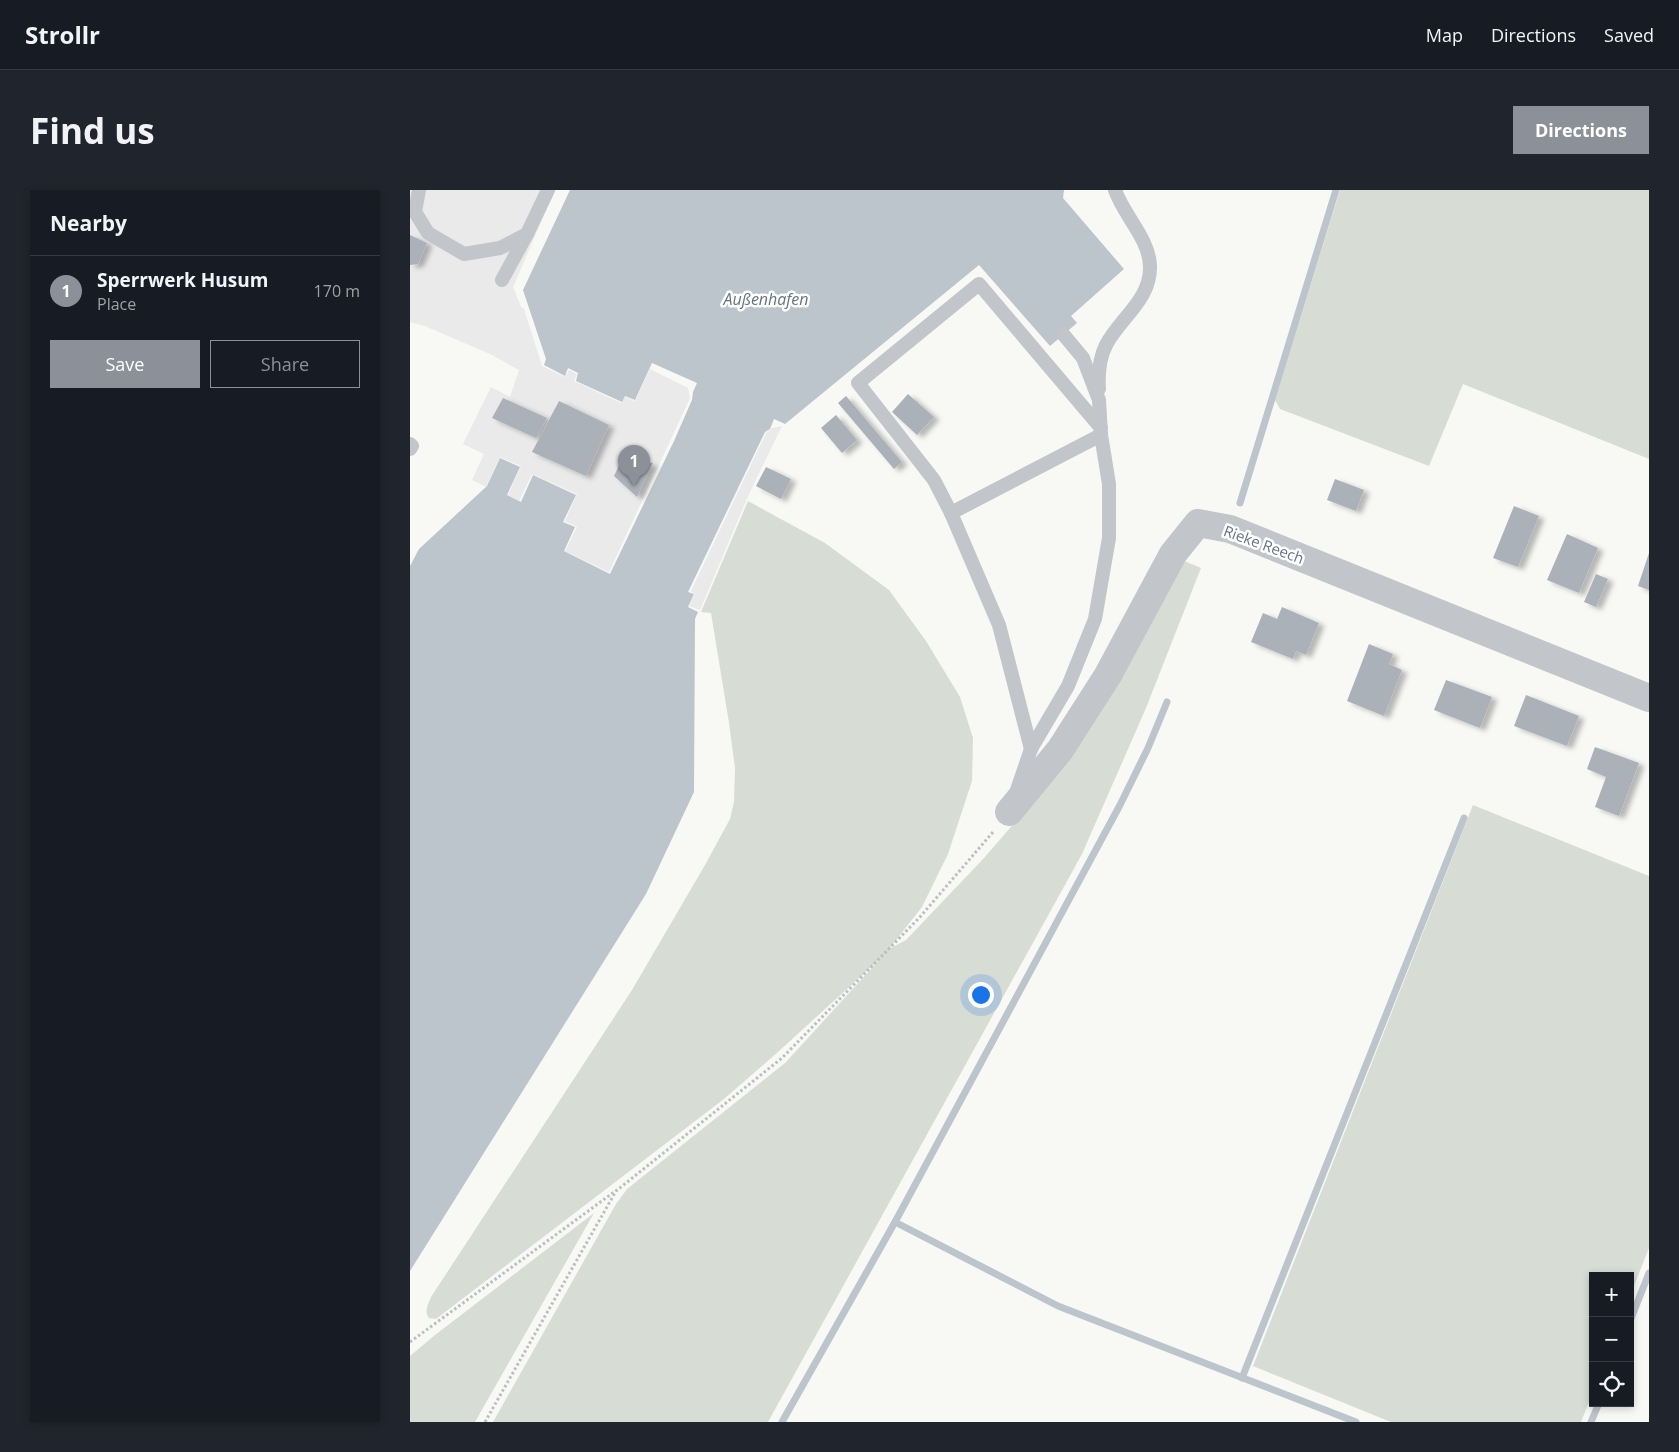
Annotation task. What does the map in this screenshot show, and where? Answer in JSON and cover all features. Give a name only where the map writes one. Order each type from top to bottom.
[{"type":"street","name":"Rieke Reech","points":[[1009,812],[1060,750],[1108,675],[1173,554],[1198,523],[1230,529],[1649,698]]},
{"type":"lane","points":[[419,190],[415,212],[428,233],[464,254],[500,248],[526,234]]},
{"type":"lane","points":[[502,280],[548,190]]},
{"type":"lane","points":[[1009,812],[1031,750],[1068,686],[1095,619],[1108,538],[1109,484],[1101,432],[1098,375],[1106,345],[1140,299],[1148,278],[1150,266],[1148,254],[1118,200],[1115,190]]},
{"type":"lane","points":[[1031,750],[998,626],[951,512],[934,480],[858,383],[979,284],[1101,432]]},
{"type":"lane","points":[[1063,334],[1083,358],[1099,400]]},
{"type":"lane","points":[[951,512],[1101,432]]},
{"type":"lane","points":[[410,444],[412,446],[410,449]]},
{"type":"path","points":[[410,1342],[616,1190],[782,1058],[920,917],[1009,812]]},
{"type":"path","points":[[485,1422],[616,1190]]},
{"type":"shaded area","points":[[410,190],[555,190],[513,287],[521,307],[524,309],[542,366],[565,377],[569,370],[577,374],[574,381],[621,403],[625,397],[635,401],[650,369],[688,388],[690,398],[609,572],[565,551],[577,527],[565,521],[577,494],[532,474],[519,501],[508,495],[521,466],[500,457],[486,487],[472,480],[484,454],[463,444],[491,387],[510,397],[519,370],[490,354],[425,326],[410,322]]},
{"type":"shaded area","points":[[1340,190],[1649,190],[1649,459],[1463,384],[1429,466],[1280,409],[1275,400]]},
{"type":"shaded area","points":[[782,426],[749,494],[700,610],[689,606],[695,594],[691,591],[766,433],[772,428]]},
{"type":"shaded area","points":[[748,501],[825,543],[889,590],[926,641],[960,697],[973,738],[972,781],[948,854],[922,907],[889,949],[906,940],[984,858],[1036,798],[1182,560],[1201,568],[1146,708],[1082,854],[768,1422],[493,1422],[616,1204],[627,1189],[785,1063],[882,957],[724,1099],[436,1319],[429,1318],[427,1310],[431,1297],[632,990],[730,819],[734,802],[735,768],[729,723],[711,613],[701,612]]},
{"type":"shaded area","points":[[1473,805],[1649,876],[1649,1248],[1634,1286],[1634,1272],[1589,1272],[1589,1402],[1581,1422],[1391,1422],[1253,1366]]},
{"type":"shaded area","points":[[594,1213],[475,1422],[410,1422],[410,1356]]},
{"type":"water","name":"Außenhafen","points":[[570,190],[1064,190],[1063,198],[1124,269],[1071,316],[1077,323],[1050,346],[979,265],[785,424],[774,419],[770,429],[765,432],[688,592],[694,594],[688,607],[698,612],[695,619],[694,792],[646,894],[410,1271],[410,566],[419,549],[487,486],[500,458],[520,467],[507,495],[521,502],[533,475],[576,495],[563,522],[575,527],[564,551],[610,574],[674,441],[692,400],[697,383],[652,363],[635,400],[625,396],[622,402],[576,381],[578,373],[568,368],[565,376],[544,365],[546,359],[523,290]]},
{"type":"building","points":[[410,235],[427,243],[418,264],[410,265]]},
{"type":"building","points":[[908,394],[934,417],[917,435],[892,412]]},
{"type":"building","points":[[846,396],[902,462],[894,469],[838,403]]},
{"type":"building","points":[[503,398],[547,418],[536,438],[492,418]]},
{"type":"building","points":[[559,401],[609,425],[586,476],[532,452]]},
{"type":"building","points":[[836,415],[857,440],[842,453],[821,428]]},
{"type":"building","points":[[622,459],[653,463],[637,497],[614,476]]},
{"type":"building","points":[[766,467],[791,479],[781,499],[756,486]]},
{"type":"building","points":[[1335,479],[1364,490],[1356,511],[1327,500]]},
{"type":"building","points":[[1514,506],[1539,516],[1518,567],[1493,558]]},
{"type":"building","points":[[1567,534],[1598,548],[1579,593],[1547,580]]},
{"type":"building","points":[[1649,553],[1649,590],[1638,586]]},
{"type":"building","points":[[1596,574],[1608,579],[1596,607],[1584,602]]},
{"type":"building","points":[[1282,607],[1319,623],[1306,655],[1296,651],[1293,659],[1251,642],[1263,613],[1277,619]]},
{"type":"building","points":[[1369,644],[1393,654],[1389,664],[1402,670],[1384,716],[1347,701]]},
{"type":"building","points":[[1446,680],[1492,697],[1480,728],[1434,710]]},
{"type":"building","points":[[1526,695],[1579,716],[1567,746],[1514,726]]},
{"type":"building","points":[[1595,747],[1639,763],[1619,816],[1595,807],[1606,777],[1587,769]]},
{"type":"waterway","points":[[1240,503],[1336,190]]},
{"type":"waterway","points":[[782,1422],[895,1222],[1120,805],[1148,748],[1167,702]]},
{"type":"waterway","points":[[1242,1378],[1464,818]]},
{"type":"waterway","points":[[895,1222],[1058,1306],[1356,1422]]},
{"type":"waterway","points":[[1632,1317],[1649,1273]]},
{"type":"waterway","points":[[1591,1422],[1597,1407]]},
{"type":"place","name":"Sperrwerk Husum","points":[[634,486]]}]
